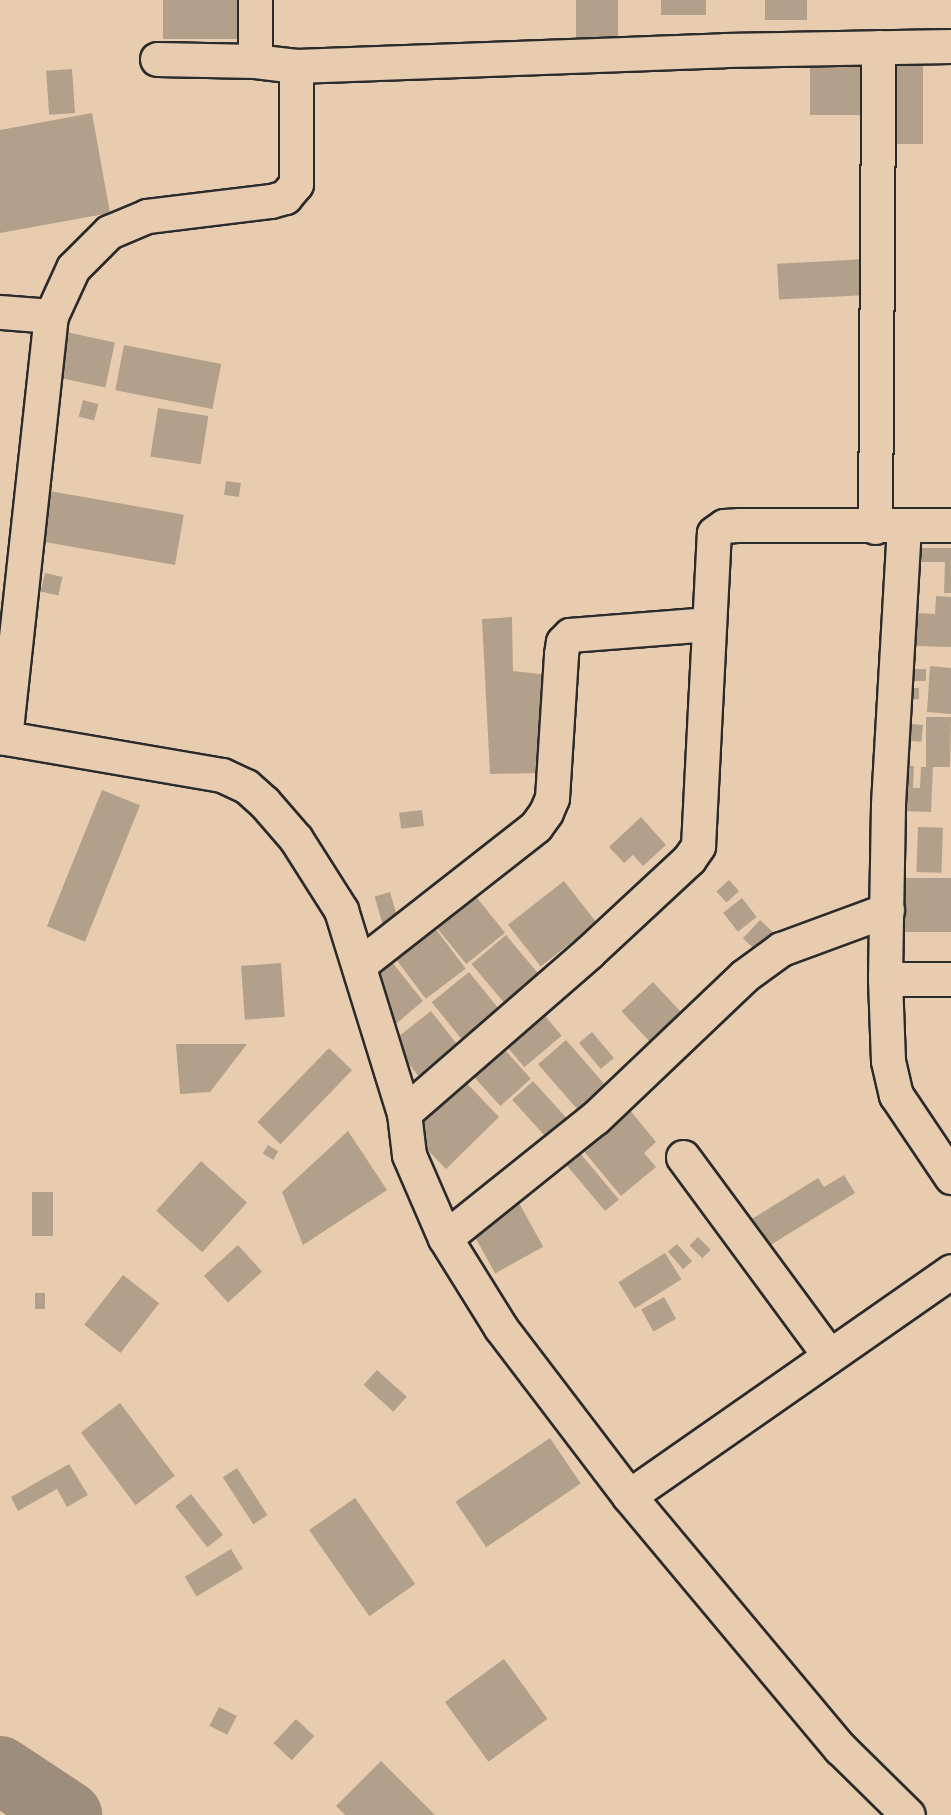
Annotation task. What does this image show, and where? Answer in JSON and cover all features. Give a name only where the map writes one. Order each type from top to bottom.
[{"type":"street","points":[[255,0],[255,61]]},
{"type":"street","points":[[157,59],[255,61],[296,66],[951,46]]},
{"type":"street","points":[[878,47],[889,526],[885,979],[888,1061],[896,1095],[951,1177]]},
{"type":"street","points":[[296,66],[296,184],[285,197],[147,216],[110,232],[73,268],[51,315],[3,737],[125,762],[222,775],[246,786],[296,839],[335,900],[359,965],[404,1113],[409,1155],[445,1238],[501,1328],[629,1496],[840,1748],[908,1815]]},
{"type":"street","points":[[0,312],[51,315]]},
{"type":"street","points":[[404,1113],[590,952],[689,859],[698,846],[709,624],[710,549],[714,533],[724,526],[951,525]]},
{"type":"street","points":[[359,965],[536,826],[546,812],[552,798],[561,654],[563,642],[570,635],[709,624]]},
{"type":"street","points":[[445,1238],[595,1118],[744,976],[772,956],[824,931],[886,910]]},
{"type":"street","points":[[885,979],[951,979]]},
{"type":"street","points":[[683,1157],[830,1355]]},
{"type":"street","points":[[629,1496],[951,1271]]},
{"type":"building","points":[[163,0],[238,0],[238,39],[163,39]]},
{"type":"building","points":[[576,0],[618,0],[618,38],[576,38]]},
{"type":"building","points":[[661,0],[706,0],[706,15],[661,15]]},
{"type":"building","points":[[765,0],[807,0],[807,20],[765,20]]},
{"type":"building","points":[[810,62],[864,62],[864,115],[810,115]]},
{"type":"building","points":[[881,63],[923,63],[923,144],[881,144]]},
{"type":"building","points":[[72,69],[75,113],[49,115],[46,71]]},
{"type":"building","points":[[92,113],[110,213],[0,233],[0,130]]},
{"type":"building","points":[[866,259],[868,295],[779,300],[777,264]]},
{"type":"building","points":[[66,332],[115,342],[105,387],[56,377]]},
{"type":"building","points":[[124,345],[221,364],[212,409],[115,390]]},
{"type":"building","points":[[83,400],[98,404],[94,421],[79,416]]},
{"type":"building","points":[[158,408],[208,416],[201,464],[150,456]]},
{"type":"building","points":[[226,481],[241,483],[239,497],[224,495]]},
{"type":"building","points":[[44,490],[184,515],[175,565],[35,540]]},
{"type":"building","points":[[921,548],[951,548],[951,593],[944,593],[945,562],[922,562]]},
{"type":"building","points":[[45,573],[63,577],[58,596],[41,592]]},
{"type":"building","points":[[936,596],[951,597],[951,647],[916,646],[915,613],[935,614]]},
{"type":"building","points":[[512,617],[513,671],[549,675],[541,773],[490,774],[482,619]]},
{"type":"building","points":[[930,666],[951,668],[951,714],[927,712]]},
{"type":"building","points":[[906,669],[926,669],[926,681],[906,681]]},
{"type":"building","points":[[905,688],[919,688],[919,699],[906,700]]},
{"type":"building","points":[[926,717],[951,717],[950,767],[933,767],[931,812],[903,811],[904,766],[914,766],[913,788],[920,788],[921,767],[926,767]]},
{"type":"building","points":[[901,723],[923,725],[921,742],[900,740]]},
{"type":"building","points":[[102,790],[140,805],[85,942],[47,926]]},
{"type":"building","points":[[422,810],[424,826],[401,829],[399,813]]},
{"type":"building","points":[[641,817],[666,845],[643,866],[633,855],[624,863],[609,847]]},
{"type":"building","points":[[918,827],[943,828],[941,873],[916,872]]},
{"type":"building","points":[[898,878],[951,878],[951,932],[898,932]]},
{"type":"building","points":[[729,880],[739,891],[726,903],[716,891]]},
{"type":"building","points":[[564,881],[597,923],[541,966],[508,925]]},
{"type":"building","points":[[390,892],[399,923],[383,927],[375,896]]},
{"type":"building","points":[[473,893],[505,933],[466,964],[434,924]]},
{"type":"building","points":[[742,898],[757,917],[738,932],[723,913]]},
{"type":"building","points":[[760,920],[777,936],[760,954],[743,938]]},
{"type":"building","points":[[432,924],[466,969],[426,999],[392,954]]},
{"type":"building","points":[[506,935],[543,979],[508,1008],[472,964]]},
{"type":"building","points":[[388,957],[423,1001],[391,1028],[372,973]]},
{"type":"building","points":[[281,963],[285,1017],[245,1020],[241,966]]},
{"type":"building","points":[[469,972],[505,1016],[468,1047],[432,1002]]},
{"type":"building","points":[[653,982],[687,1019],[656,1048],[622,1011]]},
{"type":"building","points":[[536,1005],[562,1036],[524,1067],[498,1036]]},
{"type":"building","points":[[431,1011],[461,1049],[421,1080],[392,1042]]},
{"type":"building","points":[[592,1032],[614,1058],[601,1069],[579,1043]]},
{"type":"building","points":[[496,1040],[531,1079],[500,1106],[466,1067]]},
{"type":"building","points":[[566,1040],[610,1091],[582,1115],[538,1064]]},
{"type":"building","points":[[176,1044],[247,1044],[210,1092],[180,1094]]},
{"type":"building","points":[[329,1048],[352,1070],[280,1144],[257,1122]]},
{"type":"building","points":[[458,1074],[499,1117],[446,1169],[422,1144],[417,1113]]},
{"type":"building","points":[[533,1081],[571,1123],[550,1142],[512,1100]]},
{"type":"building","points":[[629,1109],[656,1142],[644,1153],[656,1167],[621,1196],[582,1149]]},
{"type":"building","points":[[348,1131],[387,1190],[303,1245],[282,1192]]},
{"type":"building","points":[[268,1145],[278,1151],[273,1160],[263,1154]]},
{"type":"building","points":[[579,1152],[619,1199],[605,1211],[565,1164]]},
{"type":"building","points":[[201,1161],[247,1202],[202,1252],[156,1211]]},
{"type":"building","points":[[844,1175],[855,1193],[764,1249],[747,1222],[818,1178],[824,1187]]},
{"type":"building","points":[[32,1192],[53,1192],[53,1236],[32,1236]]},
{"type":"building","points":[[519,1203],[543,1247],[495,1273],[471,1230]]},
{"type":"building","points":[[698,1237],[711,1250],[702,1258],[690,1245]]},
{"type":"building","points":[[677,1244],[692,1261],[683,1269],[668,1252]]},
{"type":"building","points":[[238,1245],[262,1272],[228,1303],[204,1276]]},
{"type":"building","points":[[665,1253],[681,1279],[635,1308],[618,1282]]},
{"type":"building","points":[[123,1275],[159,1303],[120,1353],[84,1325]]},
{"type":"building","points":[[35,1293],[45,1293],[45,1309],[35,1309]]},
{"type":"building","points":[[664,1297],[676,1319],[653,1331],[641,1310]]},
{"type":"building","points":[[377,1370],[407,1397],[393,1412],[364,1385]]},
{"type":"building","points":[[120,1403],[175,1476],[136,1505],[81,1432]]},
{"type":"building","points":[[550,1438],[581,1484],[486,1547],[455,1502]]},
{"type":"building","points":[[69,1464],[88,1495],[67,1507],[57,1489],[18,1511],[11,1497]]},
{"type":"building","points":[[237,1468],[267,1515],[253,1524],[223,1477]]},
{"type":"building","points":[[191,1494],[223,1535],[207,1547],[175,1506]]},
{"type":"building","points":[[355,1498],[415,1584],[369,1616],[309,1530]]},
{"type":"building","points":[[231,1549],[243,1569],[197,1597],[185,1577]]},
{"type":"building","points":[[504,1659],[547,1719],[488,1762],[445,1702]]},
{"type":"building","points":[[219,1707],[237,1716],[227,1735],[209,1726]]},
{"type":"building","points":[[296,1719],[314,1736],[292,1760],[273,1743]]},
{"type":"building","points":[[381,1761],[435,1815],[345,1815],[336,1806]]},
{"type":"waterway","points":[[0,1770],[68,1815]]}]
